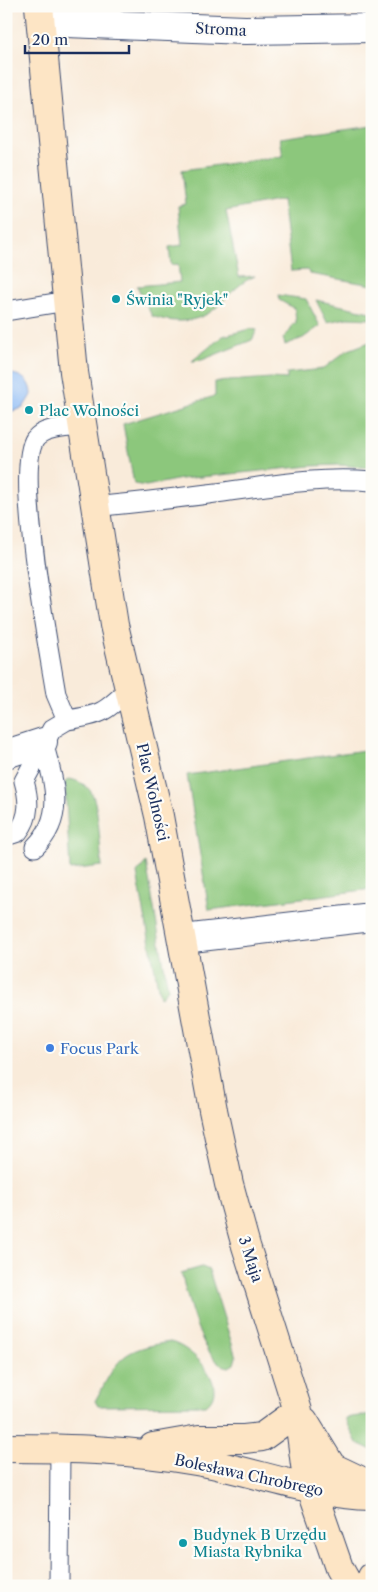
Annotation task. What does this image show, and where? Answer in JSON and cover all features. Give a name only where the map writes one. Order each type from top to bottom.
[{"type":"street","name":"Stroma","points":[[40,14],[245,30],[372,28]]},
{"type":"street","name":"Plac Wolności","points":[[40,14],[67,301],[94,507],[114,626],[159,816],[182,931]]},
{"type":"street","points":[[6,754],[43,742]]},
{"type":"street","points":[[182,931],[372,917]]},
{"type":"street","name":"3 Maja","points":[[182,931],[212,1102],[229,1184],[246,1246],[298,1411],[305,1465],[311,1487],[338,1568],[349,1586]]},
{"type":"street","points":[[124,1452],[199,1439],[262,1437],[298,1411],[332,1467],[372,1486]]},
{"type":"street","name":"Bolesława Chrobrego","points":[[6,1448],[60,1448],[124,1452],[197,1461],[352,1496],[372,1496]]},
{"type":"street","points":[[369,1586],[372,1577]]},
{"type":"lane","points":[[6,311],[67,301]]},
{"type":"lane","points":[[67,720],[56,694],[28,507],[28,482],[31,454],[35,439],[44,432],[82,426]]},
{"type":"lane","points":[[94,507],[307,480],[342,479],[372,481]]},
{"type":"lane","points":[[12,834],[18,832],[26,817],[29,802],[24,780],[43,742],[52,729],[67,720],[107,711],[129,689]]},
{"type":"lane","points":[[36,847],[51,827],[56,807],[52,778],[43,742]]},
{"type":"lane","points":[[59,1586],[60,1448]]},
{"type":"green space","points":[[372,125],[372,285],[310,274],[307,270],[291,271],[282,200],[226,211],[239,277],[255,276],[237,287],[215,309],[198,318],[171,321],[152,316],[137,286],[180,282],[178,264],[171,265],[169,247],[182,245],[178,206],[186,204],[182,170],[283,156],[280,138]]},
{"type":"green space","points":[[278,295],[306,299],[320,326],[303,338],[285,345],[283,338],[290,331],[293,324],[296,324],[295,309],[279,300]]},
{"type":"green space","points":[[316,300],[370,312],[372,319],[347,318],[327,322]]},
{"type":"green space","points":[[250,329],[257,330],[252,340],[202,360],[192,361],[223,336]]},
{"type":"green space","points":[[372,341],[372,468],[340,465],[311,466],[181,479],[146,486],[134,484],[123,424],[215,396],[215,382],[271,378],[287,379],[287,373],[323,369],[346,351]]},
{"type":"green space","points":[[372,749],[372,889],[209,910],[187,775]]},
{"type":"green space","points":[[69,779],[84,785],[89,789],[94,798],[102,866],[70,870],[65,782]]},
{"type":"green space","points":[[146,862],[168,989],[160,998],[137,873]]},
{"type":"green space","points":[[202,1267],[209,1270],[236,1357],[234,1364],[229,1367],[219,1363],[211,1354],[197,1327],[187,1296],[181,1273]]},
{"type":"green space","points":[[170,1342],[188,1351],[205,1368],[211,1378],[214,1388],[212,1397],[206,1405],[98,1406],[95,1401],[122,1358],[140,1349]]},
{"type":"green space","points":[[372,1414],[372,1450],[357,1443],[345,1418]]},
{"type":"water","points":[[6,374],[16,375],[24,379],[31,390],[31,395],[23,408],[6,413]]},
{"type":"place","name":"Świnia \"Ryjek\"","points":[[116,299]]},
{"type":"place","name":"Plac Wolności","points":[[29,410]]},
{"type":"place","name":"Focus Park","points":[[50,1048]]},
{"type":"place","name":"Budynek B Urzędu Miasta Rybnika","points":[[183,1543]]}]
